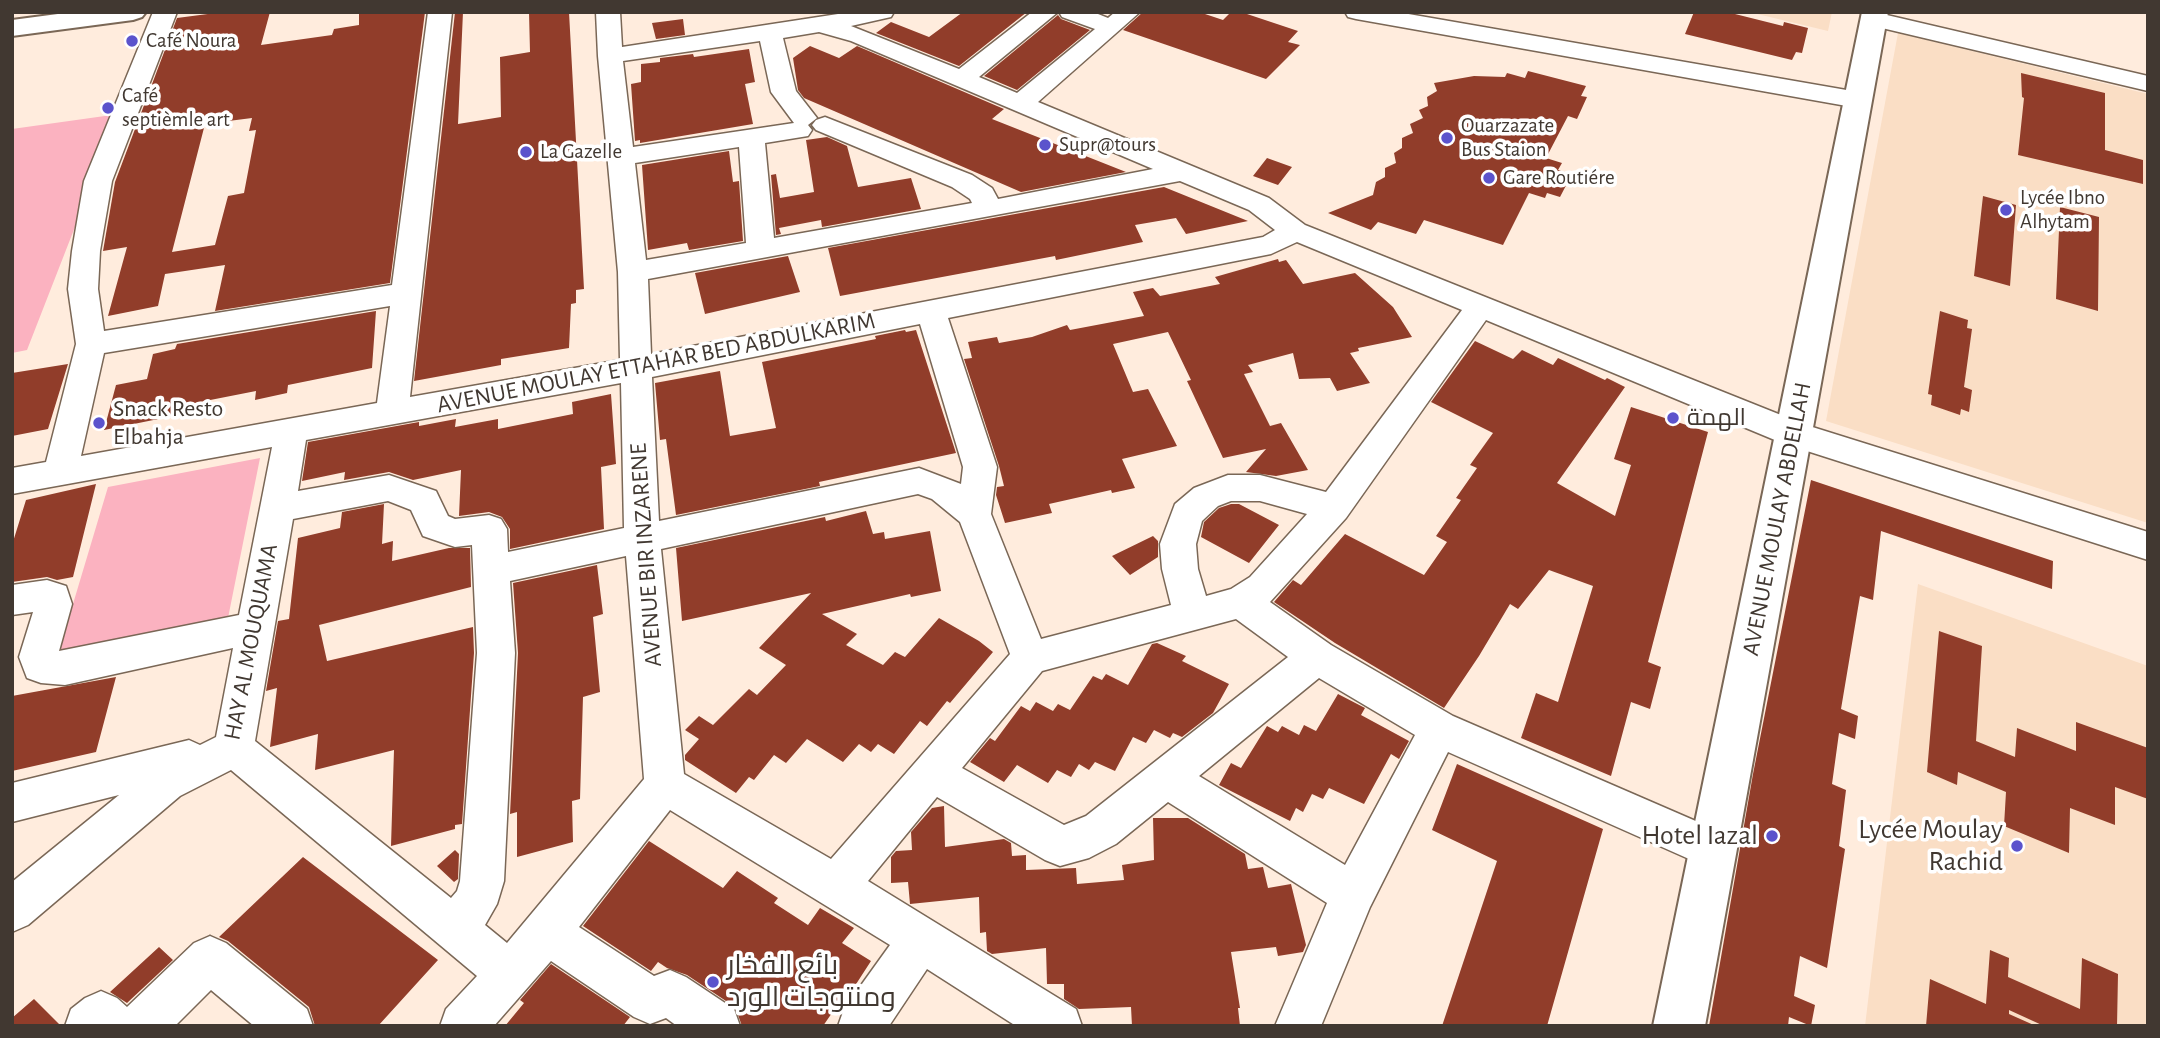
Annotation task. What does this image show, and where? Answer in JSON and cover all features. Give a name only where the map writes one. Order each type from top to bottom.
[{"type":"main road","points":[[12,28],[133,12]]},
{"type":"main road","name":"AVENUE MOULAY ABDELLAH","points":[[1679,1026],[1874,16]]},
{"type":"street","points":[[60,472],[91,344],[83,289],[86,251],[98,181],[165,12]]},
{"type":"street","points":[[392,412],[440,12]]},
{"type":"street","name":"AVENUE BIR INZARENE","points":[[608,12],[610,55],[633,272],[634,369],[642,537],[665,785]]},
{"type":"street","points":[[610,55],[770,33],[883,12]]},
{"type":"street","points":[[962,79],[1048,12]]},
{"type":"street","points":[[1070,12],[1120,20]]},
{"type":"street","points":[[1356,12],[1524,31],[1858,100]]},
{"type":"street","points":[[1874,16],[2148,84]]},
{"type":"street","points":[[1020,104],[1120,20]]},
{"type":"street","points":[[820,25],[859,36],[1259,204],[1295,231],[1794,434],[2148,546]]},
{"type":"street","points":[[770,33],[784,92],[809,125]]},
{"type":"street","points":[[621,157],[809,125],[962,181],[982,194],[989,209]]},
{"type":"street","points":[[751,137],[761,250]]},
{"type":"street","points":[[633,272],[1182,172]]},
{"type":"street","name":"AVENUE MOULAY ETTAHAR BED ABDULKARIM","points":[[13,483],[60,472],[634,369],[1271,246],[1295,231]]},
{"type":"street","points":[[91,344],[407,293]]},
{"type":"street","points":[[836,886],[1030,658],[1241,602],[1263,589],[1334,508],[1480,307]]},
{"type":"street","points":[[931,312],[980,467],[974,514],[1030,658]]},
{"type":"street","name":"HAY AL MOUQUAMA","points":[[12,910],[165,783],[234,748],[291,432]]},
{"type":"street","points":[[491,570],[919,481],[944,490],[974,514]]},
{"type":"street","points":[[277,508],[389,488],[424,501],[435,526],[454,533],[489,529],[496,653],[482,881],[475,904],[453,928]]},
{"type":"street","points":[[1192,613],[1180,569],[1178,544],[1187,514],[1206,497],[1228,488],[1260,488],[1334,508]]},
{"type":"street","points":[[12,600],[47,594],[53,597],[54,604],[38,657],[41,666],[51,668],[65,668],[256,627]]},
{"type":"street","points":[[1241,602],[1317,657],[1438,729],[1713,849]]},
{"type":"street","points":[[931,772],[1060,845],[1074,844],[1101,830],[1317,657]]},
{"type":"street","points":[[1298,1026],[1353,894],[1438,729]]},
{"type":"street","points":[[12,803],[234,748],[510,974]]},
{"type":"street","points":[[1166,778],[1353,894]]},
{"type":"street","points":[[463,1026],[547,932],[665,785],[836,886],[1059,1026]]},
{"type":"street","points":[[547,932],[650,1001],[670,993],[717,1026]]},
{"type":"street","points":[[861,1026],[920,940]]},
{"type":"street","points":[[141,1026],[210,959],[290,1026]]},
{"type":"street","points":[[88,1026],[101,1014],[113,1026]]},
{"type":"shaded area","points":[[1749,12],[1832,12],[1828,31]]},
{"type":"shaded area","name":"Lycée Ibno Alhytam","points":[[1898,33],[2148,94],[2148,523],[1826,421]]},
{"type":"shaded area","points":[[119,114],[27,350],[12,353],[12,129]]},
{"type":"shaded area","points":[[260,458],[228,618],[58,654],[108,487]]},
{"type":"shaded area","name":"Lycée Moulay Rachid","points":[[1918,584],[2148,666],[2148,1026],[1865,1026]]},
{"type":"building","points":[[223,12],[270,12],[261,45],[332,35],[334,29],[359,25],[359,12],[425,12],[390,283],[215,311],[225,265],[165,274],[158,306],[108,316],[127,247],[103,251],[115,182],[177,18]],"holes":[[[252,118],[249,131],[256,130],[244,193],[228,196],[215,245],[172,252],[205,124]]]},
{"type":"building","points":[[455,12],[463,12],[458,124],[501,117],[500,57],[530,52],[529,12],[569,12],[584,289],[576,290],[576,303],[571,304],[569,348],[501,359],[501,365],[414,381]]},
{"type":"building","points":[[963,12],[1027,12],[959,66],[876,33],[891,22],[929,37]]},
{"type":"building","points":[[1143,12],[1199,12],[1223,20],[1231,12],[1241,12],[1298,31],[1288,42],[1300,45],[1266,79],[1123,30]]},
{"type":"building","points":[[1694,12],[1727,12],[1783,26],[1784,22],[1808,28],[1802,53],[1796,52],[1792,60],[1685,34]]},
{"type":"building","points":[[1058,15],[1061,19],[1090,30],[1017,90],[984,76]]},
{"type":"building","points":[[683,19],[685,35],[656,39],[652,23]]},
{"type":"building","points":[[810,46],[839,58],[857,46],[1004,109],[992,119],[1126,172],[1021,192],[804,98],[798,90],[793,58]]},
{"type":"building","points":[[749,49],[755,82],[745,84],[753,124],[640,143],[640,140],[635,141],[631,84],[641,82],[641,64],[660,62],[660,58],[693,54],[694,57]]},
{"type":"building","points":[[1528,71],[1586,86],[1581,96],[1587,97],[1577,119],[1568,116],[1546,158],[1562,163],[1558,170],[1572,174],[1560,197],[1547,193],[1545,198],[1529,193],[1503,245],[1424,220],[1416,234],[1378,222],[1371,230],[1328,213],[1373,195],[1376,182],[1385,177],[1385,168],[1396,163],[1394,153],[1402,148],[1402,138],[1413,133],[1410,124],[1423,118],[1419,110],[1428,106],[1427,97],[1437,91],[1434,83],[1474,76],[1505,77],[1507,73],[1525,78]]},
{"type":"building","points":[[2021,73],[2105,93],[2105,150],[2143,160],[2143,184],[2018,155],[2024,98]]},
{"type":"building","points":[[827,137],[847,146],[858,187],[911,178],[921,209],[822,227],[821,220],[779,228],[781,234],[776,235],[771,175],[776,174],[780,198],[814,192],[806,140]]},
{"type":"building","points":[[729,151],[733,182],[739,181],[743,241],[689,250],[687,243],[648,250],[642,165]]},
{"type":"building","points":[[1267,158],[1292,167],[1278,185],[1253,176]]},
{"type":"building","points":[[1164,187],[1248,221],[1186,234],[1176,218],[1135,225],[1143,242],[1056,260],[1055,256],[840,296],[828,248]]},
{"type":"building","points":[[1983,196],[2016,205],[2010,286],[1974,276]]},
{"type":"building","points":[[2060,207],[2099,217],[2098,311],[2056,299]]},
{"type":"building","points":[[788,256],[800,292],[705,314],[695,273]]},
{"type":"building","points":[[1278,259],[1279,262],[1286,260],[1303,284],[1355,273],[1393,307],[1412,337],[1358,348],[1359,351],[1350,353],[1370,383],[1337,391],[1330,378],[1299,379],[1293,353],[1248,365],[1253,372],[1244,374],[1270,426],[1281,423],[1308,470],[1276,476],[1246,472],[1266,449],[1223,458],[1187,381],[1191,380],[1168,332],[1113,344],[1133,392],[1148,389],[1177,446],[1122,459],[1135,488],[1112,493],[1111,490],[1049,504],[1052,513],[1005,523],[996,495],[997,487],[1004,486],[999,466],[964,359],[972,358],[968,342],[997,337],[999,343],[1032,337],[1067,325],[1070,330],[1144,316],[1133,292],[1153,288],[1160,296],[1220,284],[1215,277]]},
{"type":"building","points":[[376,311],[372,368],[288,385],[287,393],[255,400],[256,391],[195,403],[193,412],[104,430],[116,385],[147,379],[153,354],[175,349],[177,344]]},
{"type":"building","points":[[1940,311],[1968,320],[1967,328],[1972,329],[1964,387],[1972,390],[1969,412],[1961,409],[1960,415],[1931,405],[1932,395],[1928,394]]},
{"type":"building","points":[[916,330],[956,453],[819,482],[820,486],[676,515],[666,439],[660,440],[655,383],[720,371],[730,436],[776,428],[762,362],[876,339],[875,336]]},
{"type":"building","points":[[1475,341],[1513,359],[1522,350],[1553,365],[1558,358],[1625,387],[1557,483],[1615,516],[1631,465],[1614,459],[1631,407],[1708,432],[1648,662],[1661,667],[1650,709],[1631,702],[1611,776],[1521,738],[1536,693],[1558,702],[1593,586],[1549,570],[1518,609],[1510,604],[1444,708],[1335,643],[1274,602],[1293,580],[1301,585],[1345,534],[1424,575],[1447,542],[1436,536],[1461,500],[1456,498],[1477,468],[1470,465],[1493,433],[1431,402]]},
{"type":"building","points":[[68,364],[48,429],[12,436],[12,373]]},
{"type":"building","points":[[611,394],[616,464],[601,467],[604,529],[510,549],[510,529],[502,517],[489,512],[459,516],[461,470],[413,480],[389,472],[344,480],[345,472],[302,481],[308,442],[419,422],[419,426],[456,419],[455,427],[498,419],[498,429],[573,414],[572,402]]},
{"type":"building","points":[[1811,480],[2053,561],[2052,589],[1881,531],[1873,600],[1860,596],[1841,709],[1858,716],[1855,739],[1839,733],[1832,784],[1846,790],[1839,846],[1845,849],[1827,968],[1800,956],[1794,996],[1815,1005],[1811,1026],[1789,1017],[1788,1026],[1709,1026],[1753,774]]},
{"type":"building","points":[[96,484],[73,577],[57,580],[47,577],[12,582],[12,545],[26,500]]},
{"type":"building","points":[[384,504],[382,544],[393,541],[392,561],[449,548],[470,548],[471,587],[319,625],[327,661],[473,627],[474,653],[462,824],[455,825],[455,829],[391,846],[394,750],[315,770],[318,734],[270,747],[277,688],[266,691],[278,621],[289,619],[298,538],[340,528],[342,512]]},
{"type":"building","points":[[1239,504],[1279,525],[1249,563],[1201,537],[1204,522],[1219,508]]},
{"type":"building","points":[[866,511],[873,534],[884,532],[885,539],[930,531],[941,591],[911,597],[910,594],[822,614],[857,634],[846,645],[883,665],[895,652],[905,657],[939,618],[993,652],[950,703],[947,701],[927,726],[920,721],[894,754],[878,744],[871,752],[859,744],[843,762],[807,739],[786,763],[774,755],[754,780],[749,777],[736,793],[685,760],[685,755],[699,739],[685,730],[699,716],[713,725],[749,689],[757,695],[786,665],[759,648],[811,593],[682,621],[676,548],[825,517],[826,521]]},
{"type":"building","points":[[1153,536],[1158,541],[1158,557],[1130,575],[1112,556]]},
{"type":"building","points":[[597,565],[603,614],[593,617],[600,692],[583,697],[580,799],[572,801],[573,842],[517,857],[517,812],[510,814],[518,653],[513,583]]},
{"type":"building","points":[[1939,631],[1982,646],[1976,741],[2015,757],[2017,728],[2076,751],[2076,722],[2148,748],[2148,799],[2115,787],[2115,825],[2070,808],[2069,853],[2004,826],[2006,792],[1958,772],[1957,785],[1927,772]]},
{"type":"building","points":[[1157,643],[1186,656],[1182,661],[1229,684],[1213,713],[1182,737],[1173,733],[1170,738],[1154,730],[1146,743],[1133,737],[1115,771],[1095,762],[1089,770],[1079,764],[1071,777],[1057,770],[1048,783],[1017,765],[1004,782],[970,762],[990,738],[995,741],[1021,706],[1030,711],[1036,702],[1053,711],[1058,704],[1070,710],[1093,676],[1102,680],[1106,674],[1128,685],[1152,644]]},
{"type":"building","points":[[116,677],[96,752],[12,771],[12,696]]},
{"type":"building","points":[[1338,694],[1365,708],[1361,715],[1409,741],[1399,759],[1391,754],[1364,804],[1329,788],[1323,799],[1312,794],[1303,812],[1296,808],[1290,821],[1219,785],[1231,763],[1241,768],[1267,726],[1278,732],[1282,726],[1299,735],[1304,725],[1316,731]]},
{"type":"building","points":[[1457,764],[1603,829],[1547,1026],[1442,1026],[1497,861],[1432,830]]},
{"type":"building","points":[[944,806],[945,847],[1004,839],[1011,843],[1012,856],[1026,855],[1026,870],[1076,868],[1077,884],[1124,880],[1122,865],[1154,860],[1153,818],[1188,818],[1245,854],[1248,869],[1263,867],[1268,888],[1291,884],[1306,945],[1303,952],[1278,956],[1276,947],[1231,952],[1240,1008],[1240,1026],[1132,1026],[1131,1007],[1079,1009],[1064,999],[1064,984],[1047,984],[1046,948],[992,954],[987,951],[986,932],[980,933],[979,897],[910,904],[908,882],[891,883],[891,857],[896,851],[912,850],[911,832],[932,808]]},
{"type":"building","points":[[649,841],[723,888],[737,871],[778,898],[774,903],[808,925],[820,908],[854,928],[842,943],[871,961],[838,1012],[834,1010],[823,1026],[742,1026],[735,1007],[687,975],[658,962],[651,971],[583,926]]},
{"type":"building","points":[[455,850],[459,854],[458,879],[454,882],[437,866]]},
{"type":"building","points":[[303,857],[438,960],[378,1026],[315,1026],[309,1007],[228,941],[219,937]]},
{"type":"building","points":[[159,947],[173,960],[127,1003],[110,992]]},
{"type":"building","points":[[1990,950],[2009,958],[2008,977],[2080,1009],[2082,958],[2118,974],[2117,1026],[2044,1026],[2009,1010],[2009,1014],[2036,1026],[1926,1026],[1930,979],[1986,1004]]},
{"type":"building","points":[[551,964],[630,1017],[623,1026],[505,1026],[524,1003],[520,1000]]},
{"type":"building","points":[[34,999],[61,1026],[12,1026],[12,1018]]},
{"type":"place","name":"Café Noura","points":[[132,41]]},
{"type":"place","name":"Café septièmle art","points":[[108,108]]},
{"type":"place","name":"Ouarzazate Bus Staion","points":[[1447,138]]},
{"type":"place","name":"Supr@tours","points":[[1045,145]]},
{"type":"place","name":"La Gazelle","points":[[526,152]]},
{"type":"place","name":"Gare Routiére","points":[[1489,178]]},
{"type":"place","name":"Lycée Ibno Alhytam","points":[[2006,210]]},
{"type":"place","name":"الهمة","points":[[1673,418]]},
{"type":"place","name":"Snack Resto Elbahja","points":[[99,423]]},
{"type":"place","name":"Hotel Iazal","points":[[1772,836]]},
{"type":"place","name":"Lycée Moulay Rachid","points":[[2017,846]]},
{"type":"place","name":"بائع الفخار ومنتوجات الورد","points":[[713,982]]}]
